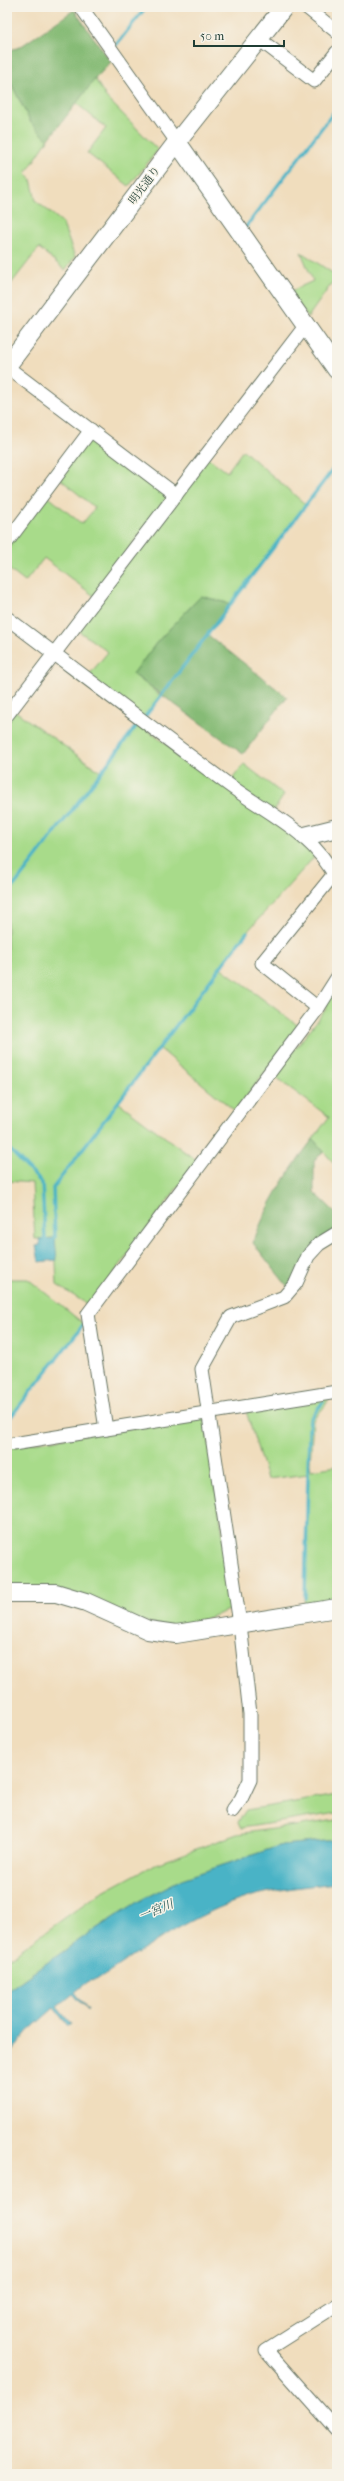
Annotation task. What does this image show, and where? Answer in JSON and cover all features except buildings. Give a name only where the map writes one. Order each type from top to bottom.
[{"type":"street","points":[[82,7],[337,370]]},
{"type":"street","name":"明光通り","points":[[7,366],[177,142],[284,7]]},
{"type":"street","points":[[306,7],[337,32]]},
{"type":"street","points":[[259,39],[314,81],[337,52]]},
{"type":"street","points":[[7,715],[306,325]]},
{"type":"street","points":[[7,366],[176,495]]},
{"type":"street","points":[[7,542],[91,430]]},
{"type":"street","points":[[7,618],[226,784],[305,836],[336,877],[262,963],[318,1008]]},
{"type":"street","points":[[305,836],[337,828]]},
{"type":"street","points":[[106,1429],[88,1314],[318,1008],[337,978]]},
{"type":"street","points":[[232,1811],[241,1799],[250,1780],[250,1714],[240,1624],[207,1412],[202,1369],[232,1317],[284,1297],[296,1283],[308,1256],[319,1244],[337,1233]]},
{"type":"street","points":[[13,1444],[337,1392]]},
{"type":"street","points":[[7,1593],[56,1593],[86,1602],[148,1630],[176,1634],[337,1608]]},
{"type":"street","points":[[337,2305],[266,2350],[337,2430]]},
{"type":"green space","points":[[74,10],[111,62],[95,79],[48,140],[31,123],[7,75],[7,51],[20,47]]},
{"type":"green space","points":[[7,75],[31,123],[48,140],[26,173],[31,179],[36,201],[62,222],[75,257],[65,270],[39,248],[7,289]]},
{"type":"green space","points":[[95,79],[106,97],[158,150],[129,186],[87,153],[106,128],[76,103]]},
{"type":"green space","points":[[301,252],[337,276],[308,317],[289,292],[313,281]]},
{"type":"green space","points":[[92,434],[170,493],[94,596],[44,558],[25,582],[7,568],[7,544],[45,494],[82,524],[95,508],[59,478]]},
{"type":"green space","points":[[243,450],[306,505],[231,604],[201,596],[157,642],[133,674],[161,696],[144,718],[88,676],[108,652],[76,629],[207,457],[227,472]]},
{"type":"green space","points":[[201,596],[231,604],[208,635],[287,697],[243,754],[133,674],[157,642]]},
{"type":"green space","points":[[15,711],[101,772],[138,724],[298,836],[315,856],[247,932],[220,967],[300,1027],[235,1111],[159,1048],[118,1102],[197,1161],[90,1306],[57,1285],[55,1238],[35,1239],[32,1183],[7,1181],[7,721]]},
{"type":"green space","points":[[244,764],[284,795],[273,812],[235,787],[233,778]]},
{"type":"green space","points":[[337,984],[337,1167],[313,1139],[329,1117],[274,1076],[326,1009],[325,1003]]},
{"type":"green space","points":[[313,1139],[324,1152],[314,1160],[314,1192],[337,1214],[337,1230],[288,1287],[253,1243],[271,1202],[295,1163]]},
{"type":"green space","points":[[7,1279],[28,1279],[84,1324],[9,1419],[11,1446],[205,1417],[234,1608],[202,1620],[163,1626],[7,1587],[7,1582],[9,1582],[7,1567]]},
{"type":"green space","points":[[330,1396],[325,1406],[313,1420],[310,1464],[311,1470],[337,1466],[337,1603],[304,1608],[309,1474],[267,1479],[246,1411]]},
{"type":"green space","points":[[337,1795],[337,1813],[241,1828],[238,1822],[246,1810]]},
{"type":"green space","points":[[337,1820],[337,1840],[282,1845],[182,1879],[139,1901],[88,1934],[7,1991],[7,1960],[92,1898],[153,1865],[237,1834]]},
{"type":"water","points":[[55,1238],[57,1260],[39,1262],[36,1246],[40,1245],[39,1239]]},
{"type":"water","name":"一宮川","points":[[337,1840],[337,1883],[260,1894],[208,1912],[189,1922],[96,1980],[89,1981],[75,1992],[88,2010],[73,1994],[57,2007],[71,2024],[68,2026],[54,2008],[27,2032],[7,2058],[7,1991],[88,1934],[139,1901],[182,1879],[282,1845]]},
{"type":"waterway","points":[[116,45],[146,7]]},
{"type":"waterway","points":[[245,228],[337,108]]},
{"type":"waterway","points":[[144,718],[337,464]]},
{"type":"waterway","points":[[7,895],[138,724]]},
{"type":"waterway","points":[[55,1238],[53,1188],[247,932]]},
{"type":"waterway","points":[[7,1147],[42,1183],[45,1239]]},
{"type":"waterway","points":[[9,1419],[84,1324]]},
{"type":"waterway","points":[[305,1598],[310,1419],[323,1402]]}]
